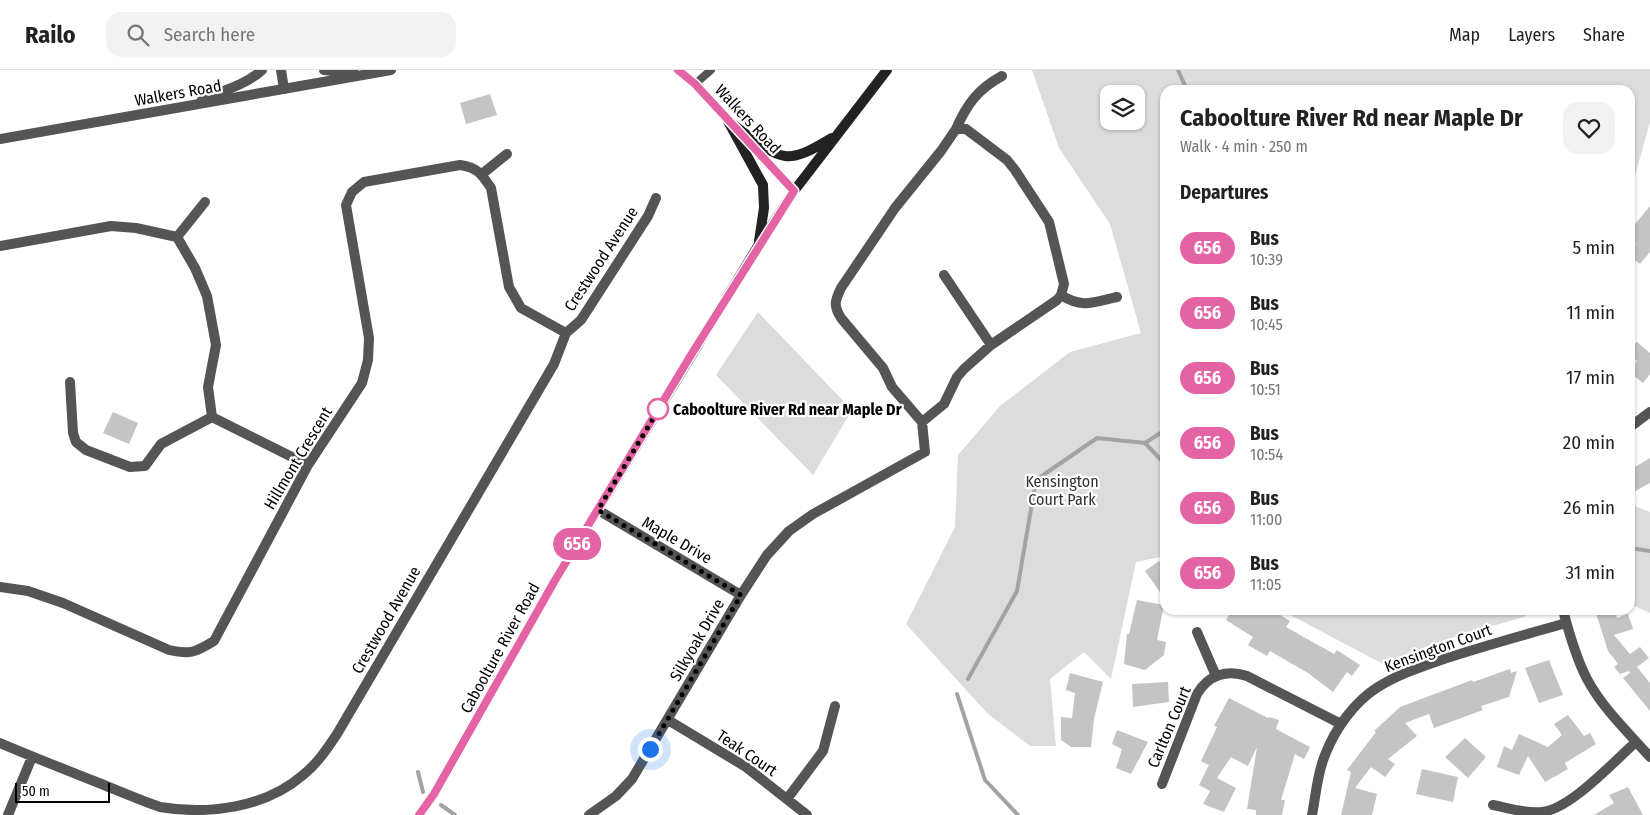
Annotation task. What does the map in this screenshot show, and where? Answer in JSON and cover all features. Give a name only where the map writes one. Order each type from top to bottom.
[{"type":"main road","name":"Caboolture River Road","points":[[419,815],[434,794],[554,582],[758,246],[794,191],[887,70]]},
{"type":"main road","points":[[728,121],[772,152],[786,156],[798,154],[836,136]]},
{"type":"main road","points":[[728,121],[763,184],[764,208],[758,246]]},
{"type":"street","points":[[180,107],[243,83],[262,70]]},
{"type":"street","points":[[281,70],[284,90]]},
{"type":"street","points":[[324,70],[365,75]]},
{"type":"street","name":"Walkers Road","points":[[0,139],[391,70]]},
{"type":"street","name":"Walkers Road","points":[[678,70],[695,84],[794,191]]},
{"type":"street","points":[[956,129],[966,129],[1006,160],[1015,170],[1049,222],[1064,284],[1062,295],[1057,300],[991,345],[964,369],[957,377],[944,404],[922,422],[892,387],[883,368],[841,318],[836,309],[835,302],[841,288],[889,216],[941,151],[975,96],[988,84],[1002,76]]},
{"type":"street","points":[[507,154],[482,174],[491,188],[509,288],[522,308],[566,333]]},
{"type":"street","name":"Hillmont Crescent","points":[[0,587],[28,591],[63,603],[169,650],[183,654],[195,652],[214,641],[308,465],[362,383],[368,360],[369,338],[346,205],[352,192],[364,182],[460,165],[472,167],[482,174]]},
{"type":"street","name":"Crestwood Avenue","points":[[0,743],[160,807],[186,812],[212,812],[235,809],[261,801],[304,775],[324,753],[342,725],[554,364],[566,333],[581,320],[648,216],[656,198]]},
{"type":"street","points":[[177,237],[205,202]]},
{"type":"street","points":[[0,246],[111,226],[136,228],[177,237],[195,268],[207,296],[216,345],[208,387],[212,417]]},
{"type":"street","points":[[944,275],[991,345]]},
{"type":"street","points":[[1062,295],[1081,304],[1117,297]]},
{"type":"street","points":[[70,382],[72,433],[76,442],[86,450],[130,467],[146,466],[161,444],[212,417]]},
{"type":"street","points":[[1635,423],[1650,412]]},
{"type":"street","points":[[212,417],[308,465]]},
{"type":"street","name":"Silkyoak Drive","points":[[589,815],[616,796],[632,779],[741,595],[767,555],[789,531],[813,514],[924,452],[922,422]]},
{"type":"street","name":"Maple Drive","points":[[598,510],[741,595]]},
{"type":"street","points":[[1564,615],[1576,652],[1587,678],[1600,700],[1650,757]]},
{"type":"street","name":"Kensington Court","points":[[1312,815],[1320,767],[1332,739],[1341,724],[1364,698],[1377,687],[1393,678],[1469,651],[1566,623]]},
{"type":"street","points":[[1197,632],[1216,676],[1237,672],[1248,676],[1341,724]]},
{"type":"street","name":"Carlton Court","points":[[1162,784],[1197,694],[1208,680],[1216,676]]},
{"type":"street","points":[[787,799],[822,751],[835,706]]},
{"type":"street","name":"Teak Court","points":[[668,720],[746,768],[807,815]]},
{"type":"street","points":[[1493,806],[1526,812],[1542,812],[1558,808],[1571,800],[1636,742]]},
{"type":"street","points":[[8,815],[32,757]]},
{"type":"lane","points":[[695,84],[711,70]]},
{"type":"green space","name":"Kensington Court Park","points":[[1032,70],[1650,70],[1650,122],[1635,175],[1635,85],[1160,85],[1160,557],[1136,562],[1111,679],[1084,652],[1050,679],[1056,746],[1030,746],[988,714],[906,624],[955,527],[958,455],[1000,406],[1070,352],[1141,333],[1110,224],[1059,148]]},
{"type":"green space","points":[[758,312],[852,410],[813,475],[716,375]]},
{"type":"green space","points":[[1635,506],[1650,512],[1650,613],[1635,606]]},
{"type":"green space","points":[[1290,615],[1526,615],[1435,643],[1383,664]]},
{"type":"building","points":[[490,94],[497,115],[466,124],[460,103]]},
{"type":"building","points":[[1650,206],[1650,252],[1640,264],[1635,260],[1635,224]]},
{"type":"building","points":[[1637,342],[1650,353],[1650,374],[1643,383],[1635,377],[1635,364],[1637,361],[1635,360],[1635,344]]},
{"type":"building","points":[[113,412],[138,423],[129,444],[103,433]]},
{"type":"building","points":[[1650,458],[1650,483],[1635,491],[1635,467]]},
{"type":"building","points":[[1159,561],[1160,592],[1145,571]]},
{"type":"building","points":[[1137,600],[1160,604],[1160,615],[1162,615],[1157,640],[1166,642],[1164,655],[1145,670],[1124,664],[1127,634],[1129,634]]},
{"type":"building","points":[[1229,615],[1280,615],[1290,621],[1286,627],[1334,654],[1337,650],[1360,665],[1352,676],[1347,672],[1333,692],[1308,673],[1270,651],[1267,656],[1248,645],[1253,637],[1226,620]]},
{"type":"building","points":[[1597,615],[1616,615],[1617,618],[1628,615],[1633,629],[1614,635],[1630,654],[1640,647],[1649,658],[1637,667],[1650,683],[1650,711],[1623,678],[1630,673],[1629,671],[1620,674],[1614,667],[1618,664],[1608,651]]},
{"type":"building","points":[[1549,660],[1563,695],[1539,703],[1525,668]]},
{"type":"building","points":[[1510,669],[1511,673],[1517,671],[1509,697],[1481,706],[1483,710],[1434,728],[1429,714],[1405,723],[1417,736],[1388,759],[1395,764],[1385,777],[1371,767],[1355,788],[1377,794],[1372,815],[1341,815],[1351,772],[1347,770],[1376,732],[1374,731],[1400,707],[1472,680],[1473,682]]},
{"type":"building","points":[[1070,673],[1103,682],[1094,719],[1091,747],[1071,747],[1061,740],[1061,717],[1072,718],[1075,693],[1066,690]]},
{"type":"building","points":[[1168,682],[1169,702],[1133,707],[1132,684]]},
{"type":"building","points":[[1229,698],[1268,718],[1279,720],[1276,729],[1310,747],[1304,759],[1295,754],[1281,800],[1285,800],[1282,815],[1256,815],[1256,810],[1247,809],[1257,747],[1248,766],[1231,757],[1217,778],[1236,788],[1224,812],[1203,804],[1210,791],[1199,785],[1209,765],[1201,761],[1217,727],[1214,726]]},
{"type":"building","points":[[1568,715],[1584,736],[1590,733],[1596,744],[1565,763],[1568,769],[1545,782],[1528,756],[1519,775],[1497,767],[1504,746],[1512,750],[1519,734],[1548,747],[1562,735],[1554,724]]},
{"type":"building","points":[[1117,730],[1148,742],[1131,774],[1116,768],[1122,749],[1112,744]]},
{"type":"building","points":[[1465,738],[1486,757],[1468,778],[1445,757]]},
{"type":"building","points":[[1422,769],[1458,777],[1453,802],[1416,794]]},
{"type":"building","points":[[1628,787],[1643,815],[1594,815],[1614,803],[1609,795]]},
{"type":"waterway","points":[[1178,70],[1185,85]]},
{"type":"waterway","points":[[968,679],[1017,591],[1036,480],[1097,438],[1145,443],[1160,433]]},
{"type":"waterway","points":[[1145,443],[1160,459]]},
{"type":"waterway","points":[[1635,549],[1650,551]]},
{"type":"waterway","points":[[957,694],[985,780],[1018,815]]},
{"type":"waterway","points":[[418,772],[423,792]]},
{"type":"waterway","points":[[441,805],[455,815]]},
{"type":"bus line","name":"656","points":[[419,815],[434,794],[554,582],[691,355],[794,191],[695,84],[678,70]]},
{"type":"place","name":"Caboolture River Rd near Maple Dr","points":[[658,409]]},
{"type":"route","points":[[650,749],[741,595],[598,510],[663,402],[658,409]]}]
